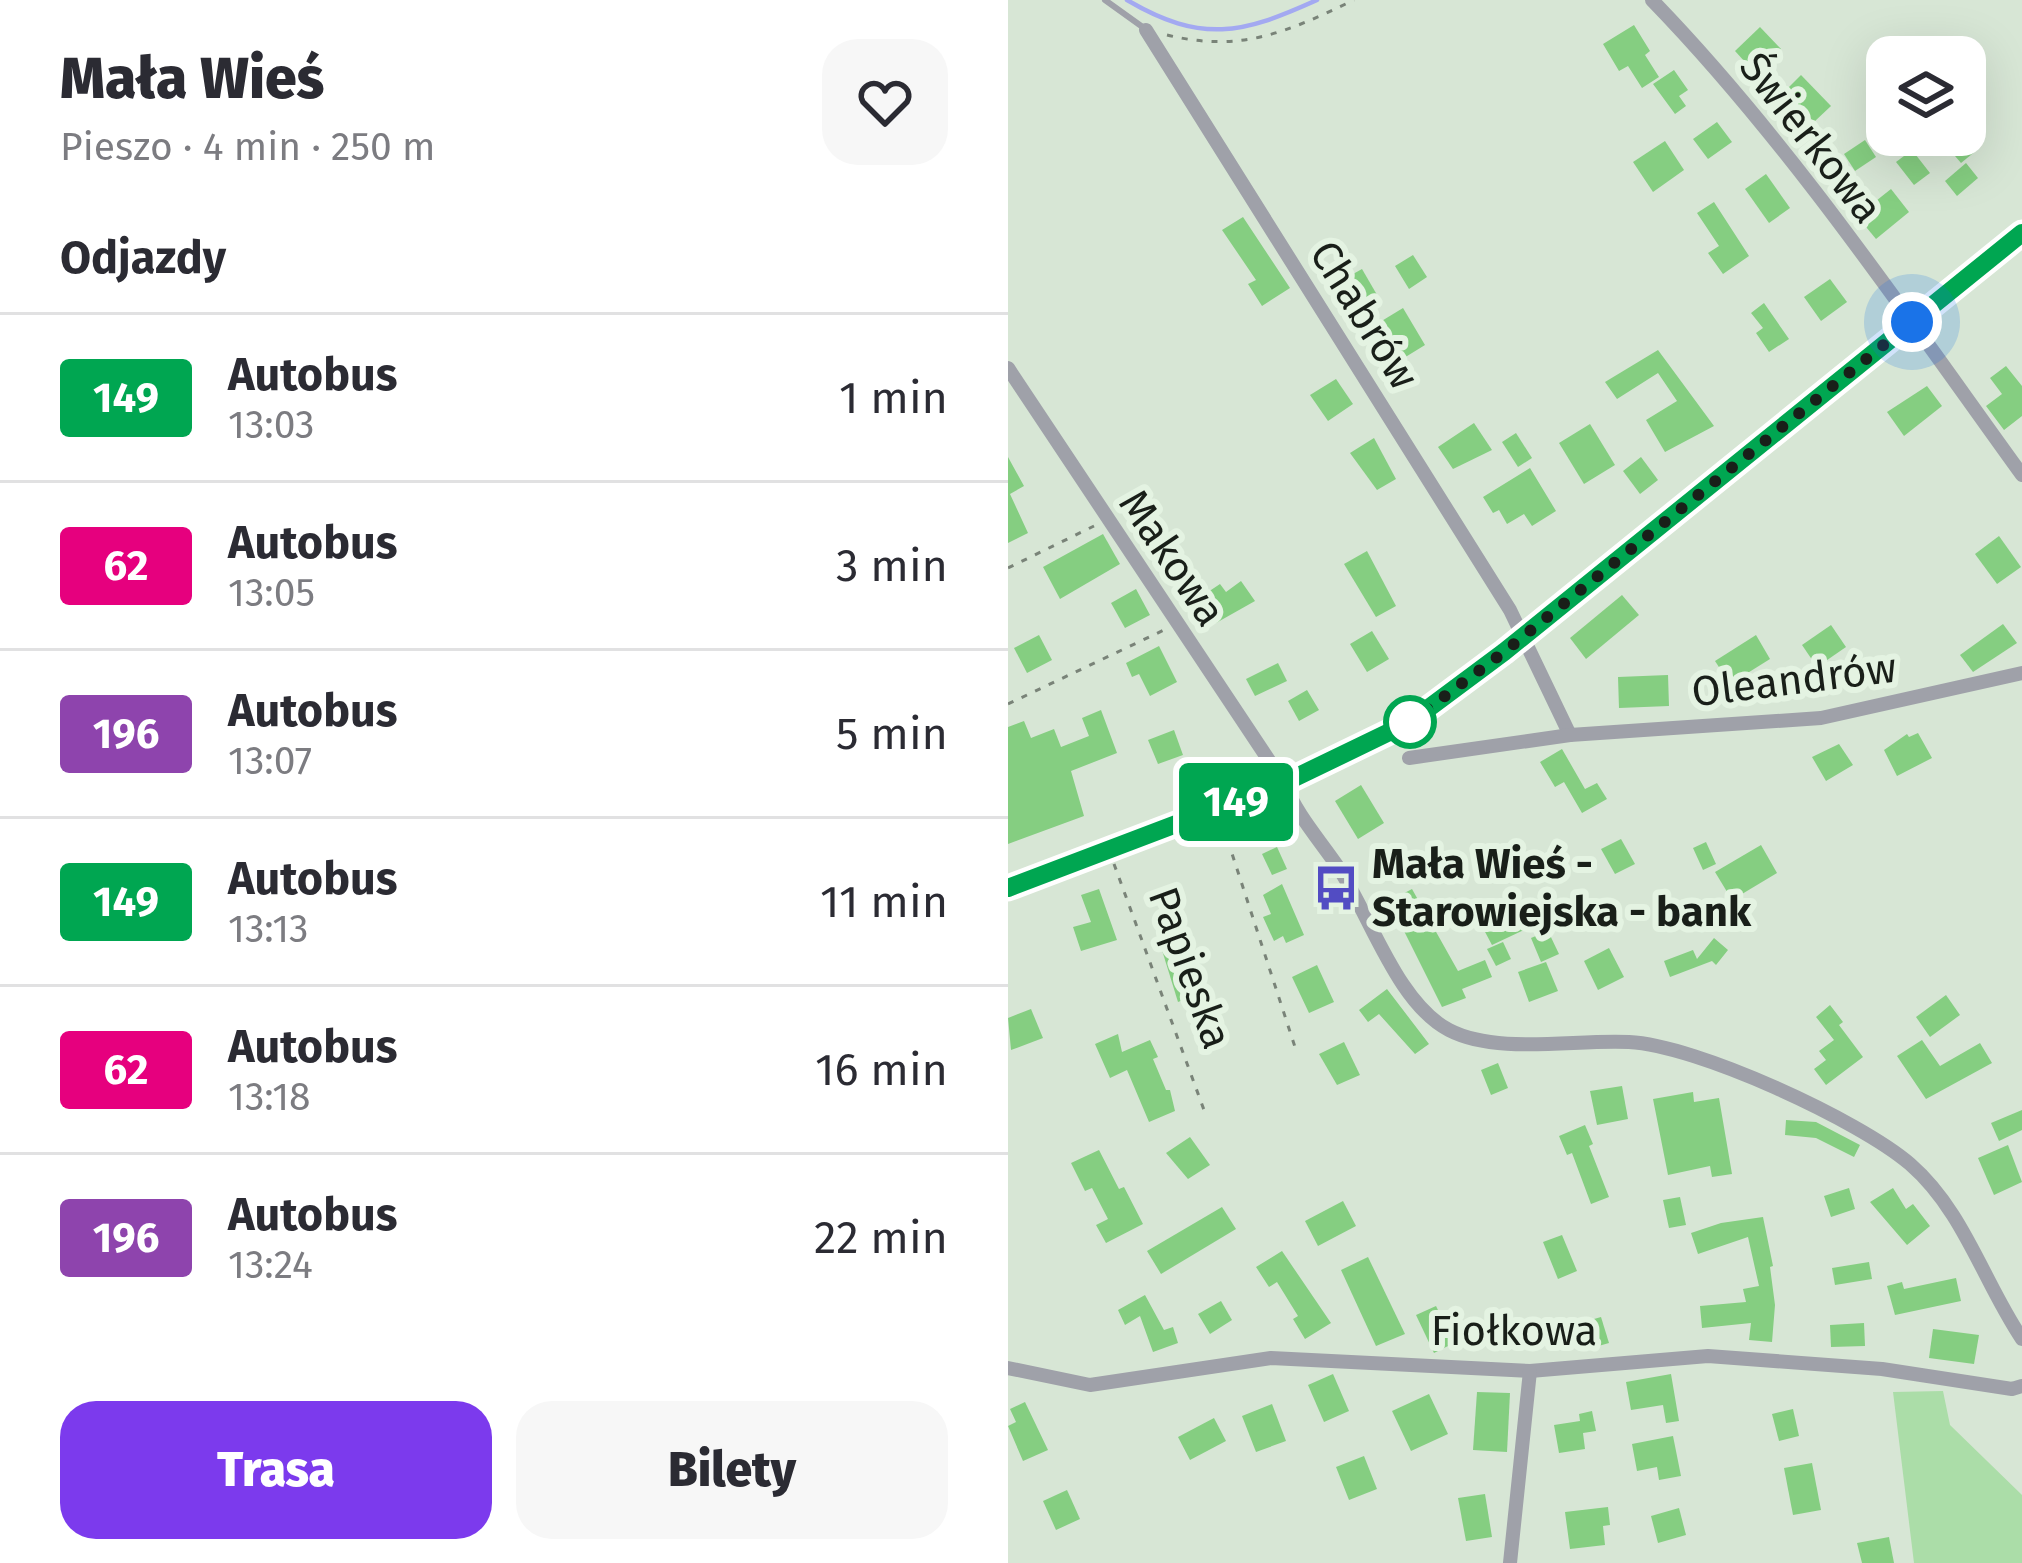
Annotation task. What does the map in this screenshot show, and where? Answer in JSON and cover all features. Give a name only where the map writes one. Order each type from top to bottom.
[{"type":"street","name":"Świerkowa","points":[[1652,0],[1775,143],[2022,475]]},
{"type":"street","name":"Chabrów","points":[[1147,30],[1510,610],[1522,638]]},
{"type":"street","name":"Papieska","points":[[1008,888],[1284,783],[1410,722],[1522,638],[2022,233]]},
{"type":"street","name":"Makowa","points":[[1008,368],[1284,783],[1292,804],[1339,868],[1408,990],[1439,1024],[1491,1042],[1661,1046],[1695,1055],[1839,1118],[1907,1162],[1936,1190],[1954,1213],[2022,1339]]},
{"type":"street","points":[[1522,638],[1570,735]]},
{"type":"street","name":"Oleandrów","points":[[1408,758],[1570,735],[1821,718],[2022,674]]},
{"type":"street","name":"Fiołkowa","points":[[1008,1369],[1090,1385],[1271,1358],[1530,1371],[1708,1356],[1882,1370],[2012,1390],[2022,1386]]},
{"type":"street","points":[[1510,1563],[1530,1371]]},
{"type":"lane","points":[[1105,0],[1147,30]]},
{"type":"path","points":[[1147,30],[1234,44],[1291,30],[1354,0]]},
{"type":"path","points":[[1008,568],[1106,520]]},
{"type":"path","points":[[1008,704],[1177,624]]},
{"type":"path","name":"Papieska","points":[[1216,809],[1295,1047]]},
{"type":"path","name":"Papieska","points":[[1108,850],[1204,1110]]},
{"type":"green space","points":[[1943,1391],[1950,1425],[2022,1495],[2022,1563],[1914,1563],[1893,1392]]},
{"type":"building","points":[[1634,25],[1659,77],[1642,88],[1628,66],[1619,71],[1603,44]]},
{"type":"building","points":[[1760,27],[1781,49],[1755,73],[1735,51]]},
{"type":"building","points":[[1674,70],[1688,90],[1679,96],[1686,106],[1675,114],[1653,84]]},
{"type":"building","points":[[1801,75],[1831,106],[1814,122],[1785,91]]},
{"type":"building","points":[[1717,122],[1732,142],[1708,159],[1693,139]]},
{"type":"building","points":[[1865,140],[1866,156],[1876,157],[1855,171],[1844,154]]},
{"type":"building","points":[[1665,141],[1684,170],[1653,192],[1633,162]]},
{"type":"building","points":[[1917,156],[1930,173],[1914,185],[1896,162]]},
{"type":"building","points":[[1966,163],[1978,178],[1957,196],[1945,181]]},
{"type":"building","points":[[1766,174],[1790,208],[1769,223],[1745,189]]},
{"type":"building","points":[[1891,189],[1909,212],[1876,239],[1857,216]]},
{"type":"building","points":[[1714,202],[1749,256],[1723,274],[1708,253],[1719,246],[1697,213]]},
{"type":"building","points":[[1243,217],[1290,288],[1262,306],[1248,284],[1256,280],[1222,230]]},
{"type":"building","points":[[1413,255],[1427,277],[1409,289],[1395,266]]},
{"type":"building","points":[[1362,269],[1380,300],[1355,314],[1337,283]]},
{"type":"building","points":[[1830,279],[1847,302],[1821,321],[1804,297]]},
{"type":"building","points":[[1764,303],[1789,339],[1769,352],[1756,333],[1763,328],[1751,313]]},
{"type":"building","points":[[1403,308],[1425,345],[1399,361],[1380,322]]},
{"type":"building","points":[[1658,350],[1714,426],[1665,452],[1646,420],[1677,401],[1658,373],[1617,399],[1605,382]]},
{"type":"building","points":[[2006,366],[2022,386],[2022,416],[2004,430],[1986,406],[2002,394],[1990,378]]},
{"type":"building","points":[[1336,379],[1353,404],[1328,421],[1310,395]]},
{"type":"building","points":[[1927,386],[1942,406],[1904,436],[1887,412]]},
{"type":"building","points":[[1474,423],[1492,450],[1453,469],[1438,447]]},
{"type":"building","points":[[1590,424],[1615,465],[1584,484],[1559,443]]},
{"type":"building","points":[[1516,433],[1532,458],[1518,467],[1502,442]]},
{"type":"building","points":[[1374,438],[1396,479],[1377,490],[1350,453]]},
{"type":"building","points":[[1008,457],[1024,486],[1010,494],[1028,533],[1008,543]]},
{"type":"building","points":[[1641,457],[1658,480],[1640,494],[1623,471]]},
{"type":"building","points":[[1530,468],[1556,511],[1532,526],[1524,514],[1507,524],[1483,497]]},
{"type":"building","points":[[1103,534],[1120,564],[1060,599],[1043,567]]},
{"type":"building","points":[[1999,536],[2021,567],[1997,584],[1975,554]]},
{"type":"building","points":[[1367,551],[1396,606],[1376,617],[1344,564]]},
{"type":"building","points":[[1241,581],[1255,601],[1216,623],[1199,598],[1220,584],[1226,592]]},
{"type":"building","points":[[1136,589],[1150,615],[1125,628],[1111,603]]},
{"type":"building","points":[[1622,595],[1639,615],[1586,659],[1570,638]]},
{"type":"building","points":[[2003,624],[2017,643],[1973,672],[1960,655]]},
{"type":"building","points":[[1831,625],[1846,647],[1817,667],[1802,645]]},
{"type":"building","points":[[1372,631],[1389,659],[1367,672],[1350,644]]},
{"type":"building","points":[[1039,635],[1052,660],[1027,673],[1014,648]]},
{"type":"building","points":[[1756,635],[1770,659],[1730,684],[1715,661]]},
{"type":"building","points":[[1159,646],[1177,682],[1150,696],[1139,674],[1132,677],[1126,663]]},
{"type":"building","points":[[1278,663],[1287,681],[1255,696],[1246,679]]},
{"type":"building","points":[[1668,675],[1669,706],[1619,708],[1618,677]]},
{"type":"building","points":[[1307,690],[1319,710],[1299,721],[1288,701]]},
{"type":"building","points":[[1101,710],[1117,753],[1071,771],[1084,816],[1008,844],[1008,727],[1024,721],[1031,738],[1054,729],[1061,747],[1089,736],[1082,718]]},
{"type":"building","points":[[1174,730],[1183,755],[1158,764],[1148,740]]},
{"type":"building","points":[[1918,733],[1932,758],[1897,776],[1884,750],[1907,734]]},
{"type":"building","points":[[1839,744],[1853,765],[1826,781],[1812,757]]},
{"type":"building","points":[[1562,749],[1585,789],[1597,783],[1607,799],[1582,813],[1564,782],[1555,787],[1540,762]]},
{"type":"building","points":[[1361,785],[1384,823],[1358,839],[1335,801]]},
{"type":"building","points":[[1621,839],[1635,864],[1615,874],[1601,849]]},
{"type":"building","points":[[1706,842],[1716,864],[1703,870],[1693,848]]},
{"type":"building","points":[[1761,845],[1777,873],[1732,900],[1715,872]]},
{"type":"building","points":[[1277,847],[1287,869],[1272,875],[1262,854]]},
{"type":"building","points":[[1282,884],[1304,935],[1286,943],[1283,936],[1274,941],[1263,917],[1271,914],[1263,895]]},
{"type":"building","points":[[1099,889],[1117,940],[1081,951],[1073,927],[1091,922],[1081,895]]},
{"type":"building","points":[[1412,889],[1458,971],[1485,960],[1492,977],[1462,989],[1466,998],[1442,1007],[1389,901]]},
{"type":"building","points":[[1585,894],[1593,910],[1579,918],[1570,902]]},
{"type":"building","points":[[1521,912],[1528,928],[1492,945],[1484,930]]},
{"type":"building","points":[[1183,925],[1207,991],[1178,1002],[1157,934]]},
{"type":"building","points":[[1548,931],[1559,954],[1541,962],[1531,938]]},
{"type":"building","points":[[1714,938],[1728,950],[1716,965],[1712,961],[1670,977],[1664,961],[1693,950],[1697,959]]},
{"type":"building","points":[[1503,942],[1511,959],[1496,966],[1487,949]]},
{"type":"building","points":[[1609,948],[1624,977],[1598,990],[1584,961]]},
{"type":"building","points":[[1546,962],[1558,991],[1529,1002],[1518,972]]},
{"type":"building","points":[[1317,965],[1334,1002],[1309,1013],[1292,977]]},
{"type":"building","points":[[1387,989],[1429,1044],[1415,1054],[1379,1014],[1368,1022],[1359,1010]]},
{"type":"building","points":[[1946,995],[1960,1015],[1930,1037],[1916,1017]]},
{"type":"building","points":[[1830,1005],[1863,1057],[1826,1085],[1814,1069],[1826,1060],[1819,1051],[1834,1040],[1816,1017]]},
{"type":"building","points":[[1031,1009],[1043,1038],[1011,1050],[1008,1018]]},
{"type":"building","points":[[1118,1034],[1122,1052],[1150,1040],[1175,1111],[1149,1122],[1127,1070],[1110,1078],[1095,1044]]},
{"type":"building","points":[[1922,1040],[1940,1066],[1980,1043],[1992,1063],[1926,1099],[1897,1056]]},
{"type":"building","points":[[1344,1042],[1360,1075],[1337,1085],[1319,1054]]},
{"type":"building","points":[[1498,1063],[1508,1088],[1491,1095],[1481,1070]]},
{"type":"building","points":[[1622,1086],[1628,1119],[1597,1125],[1590,1091]]},
{"type":"building","points":[[1693,1092],[1694,1102],[1719,1098],[1732,1174],[1712,1177],[1710,1166],[1668,1175],[1653,1099]]},
{"type":"building","points":[[2022,1110],[2022,1130],[1999,1141],[1991,1123]]},
{"type":"building","points":[[1786,1120],[1816,1122],[1860,1145],[1854,1157],[1816,1138],[1785,1135]]},
{"type":"building","points":[[1585,1125],[1609,1197],[1591,1204],[1572,1153],[1567,1155],[1559,1136]]},
{"type":"building","points":[[1190,1137],[1210,1165],[1188,1179],[1166,1153]]},
{"type":"building","points":[[2008,1145],[2022,1182],[1994,1195],[1978,1158]]},
{"type":"building","points":[[1099,1150],[1143,1224],[1106,1243],[1096,1225],[1108,1219],[1092,1188],[1085,1191],[1071,1163]]},
{"type":"building","points":[[1849,1188],[1855,1209],[1831,1217],[1824,1196]]},
{"type":"building","points":[[1893,1188],[1906,1209],[1913,1204],[1930,1226],[1907,1245],[1870,1202]]},
{"type":"building","points":[[1680,1197],[1686,1225],[1669,1228],[1663,1200]]},
{"type":"building","points":[[1343,1201],[1356,1226],[1318,1246],[1305,1221]]},
{"type":"building","points":[[1222,1207],[1236,1229],[1161,1274],[1147,1251]]},
{"type":"building","points":[[1763,1217],[1773,1266],[1772,1342],[1749,1340],[1751,1323],[1702,1328],[1700,1306],[1746,1302],[1743,1289],[1759,1286],[1748,1237],[1698,1254],[1691,1233]]},
{"type":"building","points":[[1562,1235],[1577,1271],[1558,1279],[1543,1242]]},
{"type":"building","points":[[1282,1251],[1331,1323],[1305,1339],[1293,1319],[1298,1316],[1277,1282],[1269,1287],[1256,1267]]},
{"type":"building","points":[[1368,1257],[1405,1334],[1376,1346],[1341,1270]]},
{"type":"building","points":[[1869,1262],[1872,1279],[1835,1285],[1832,1268]]},
{"type":"building","points":[[1956,1278],[1961,1301],[1895,1315],[1887,1286],[1902,1282],[1904,1289]]},
{"type":"building","points":[[1145,1295],[1164,1330],[1173,1327],[1178,1343],[1153,1352],[1140,1316],[1125,1325],[1118,1310]]},
{"type":"building","points":[[1221,1301],[1232,1320],[1210,1334],[1198,1314]]},
{"type":"building","points":[[1436,1306],[1454,1343],[1434,1353],[1416,1315]]},
{"type":"building","points":[[1601,1317],[1609,1343],[1588,1349],[1580,1323]]},
{"type":"building","points":[[1864,1323],[1865,1346],[1831,1347],[1830,1325]]},
{"type":"building","points":[[1933,1329],[1979,1335],[1974,1364],[1929,1358]]},
{"type":"building","points":[[1333,1374],[1349,1411],[1324,1422],[1308,1385]]},
{"type":"building","points":[[1671,1374],[1679,1421],[1666,1423],[1663,1405],[1631,1410],[1626,1382]]},
{"type":"building","points":[[1477,1392],[1510,1393],[1507,1452],[1473,1450]]},
{"type":"building","points":[[1429,1394],[1448,1434],[1411,1451],[1392,1411]]},
{"type":"building","points":[[1025,1402],[1048,1450],[1023,1461],[1008,1426],[1016,1422],[1010,1409]]},
{"type":"building","points":[[1272,1404],[1286,1441],[1256,1452],[1242,1416]]},
{"type":"building","points":[[1793,1409],[1799,1436],[1779,1441],[1772,1414]]},
{"type":"building","points":[[1592,1411],[1596,1431],[1583,1433],[1585,1449],[1559,1453],[1554,1425],[1580,1421],[1579,1414]]},
{"type":"building","points":[[1214,1418],[1226,1441],[1190,1460],[1178,1437]]},
{"type":"building","points":[[1673,1436],[1681,1476],[1659,1480],[1657,1467],[1637,1471],[1632,1444]]},
{"type":"building","points":[[1364,1456],[1377,1489],[1349,1500],[1336,1467]]},
{"type":"building","points":[[1812,1463],[1821,1510],[1793,1515],[1784,1468]]},
{"type":"building","points":[[1067,1490],[1080,1519],[1056,1530],[1043,1501]]},
{"type":"building","points":[[1485,1494],[1492,1537],[1466,1541],[1458,1498]]},
{"type":"building","points":[[1608,1507],[1605,1545],[1570,1549],[1565,1512]]},
{"type":"building","points":[[1679,1508],[1686,1535],[1658,1543],[1651,1516]]},
{"type":"building","points":[[1889,1537],[1894,1563],[1862,1563],[1857,1543]]},
{"type":"waterway","points":[[1127,0],[1178,23],[1222,29],[1266,21],[1317,0]]},
{"type":"bus line","name":"149","points":[[1008,888],[1284,783],[1410,722],[1504,652],[2022,233]]},
{"type":"place","name":"Mała Wieś - Starowiejska - bank","points":[[1336,888]]},
{"type":"route","points":[[1410,722],[1504,652],[1912,322]]}]
